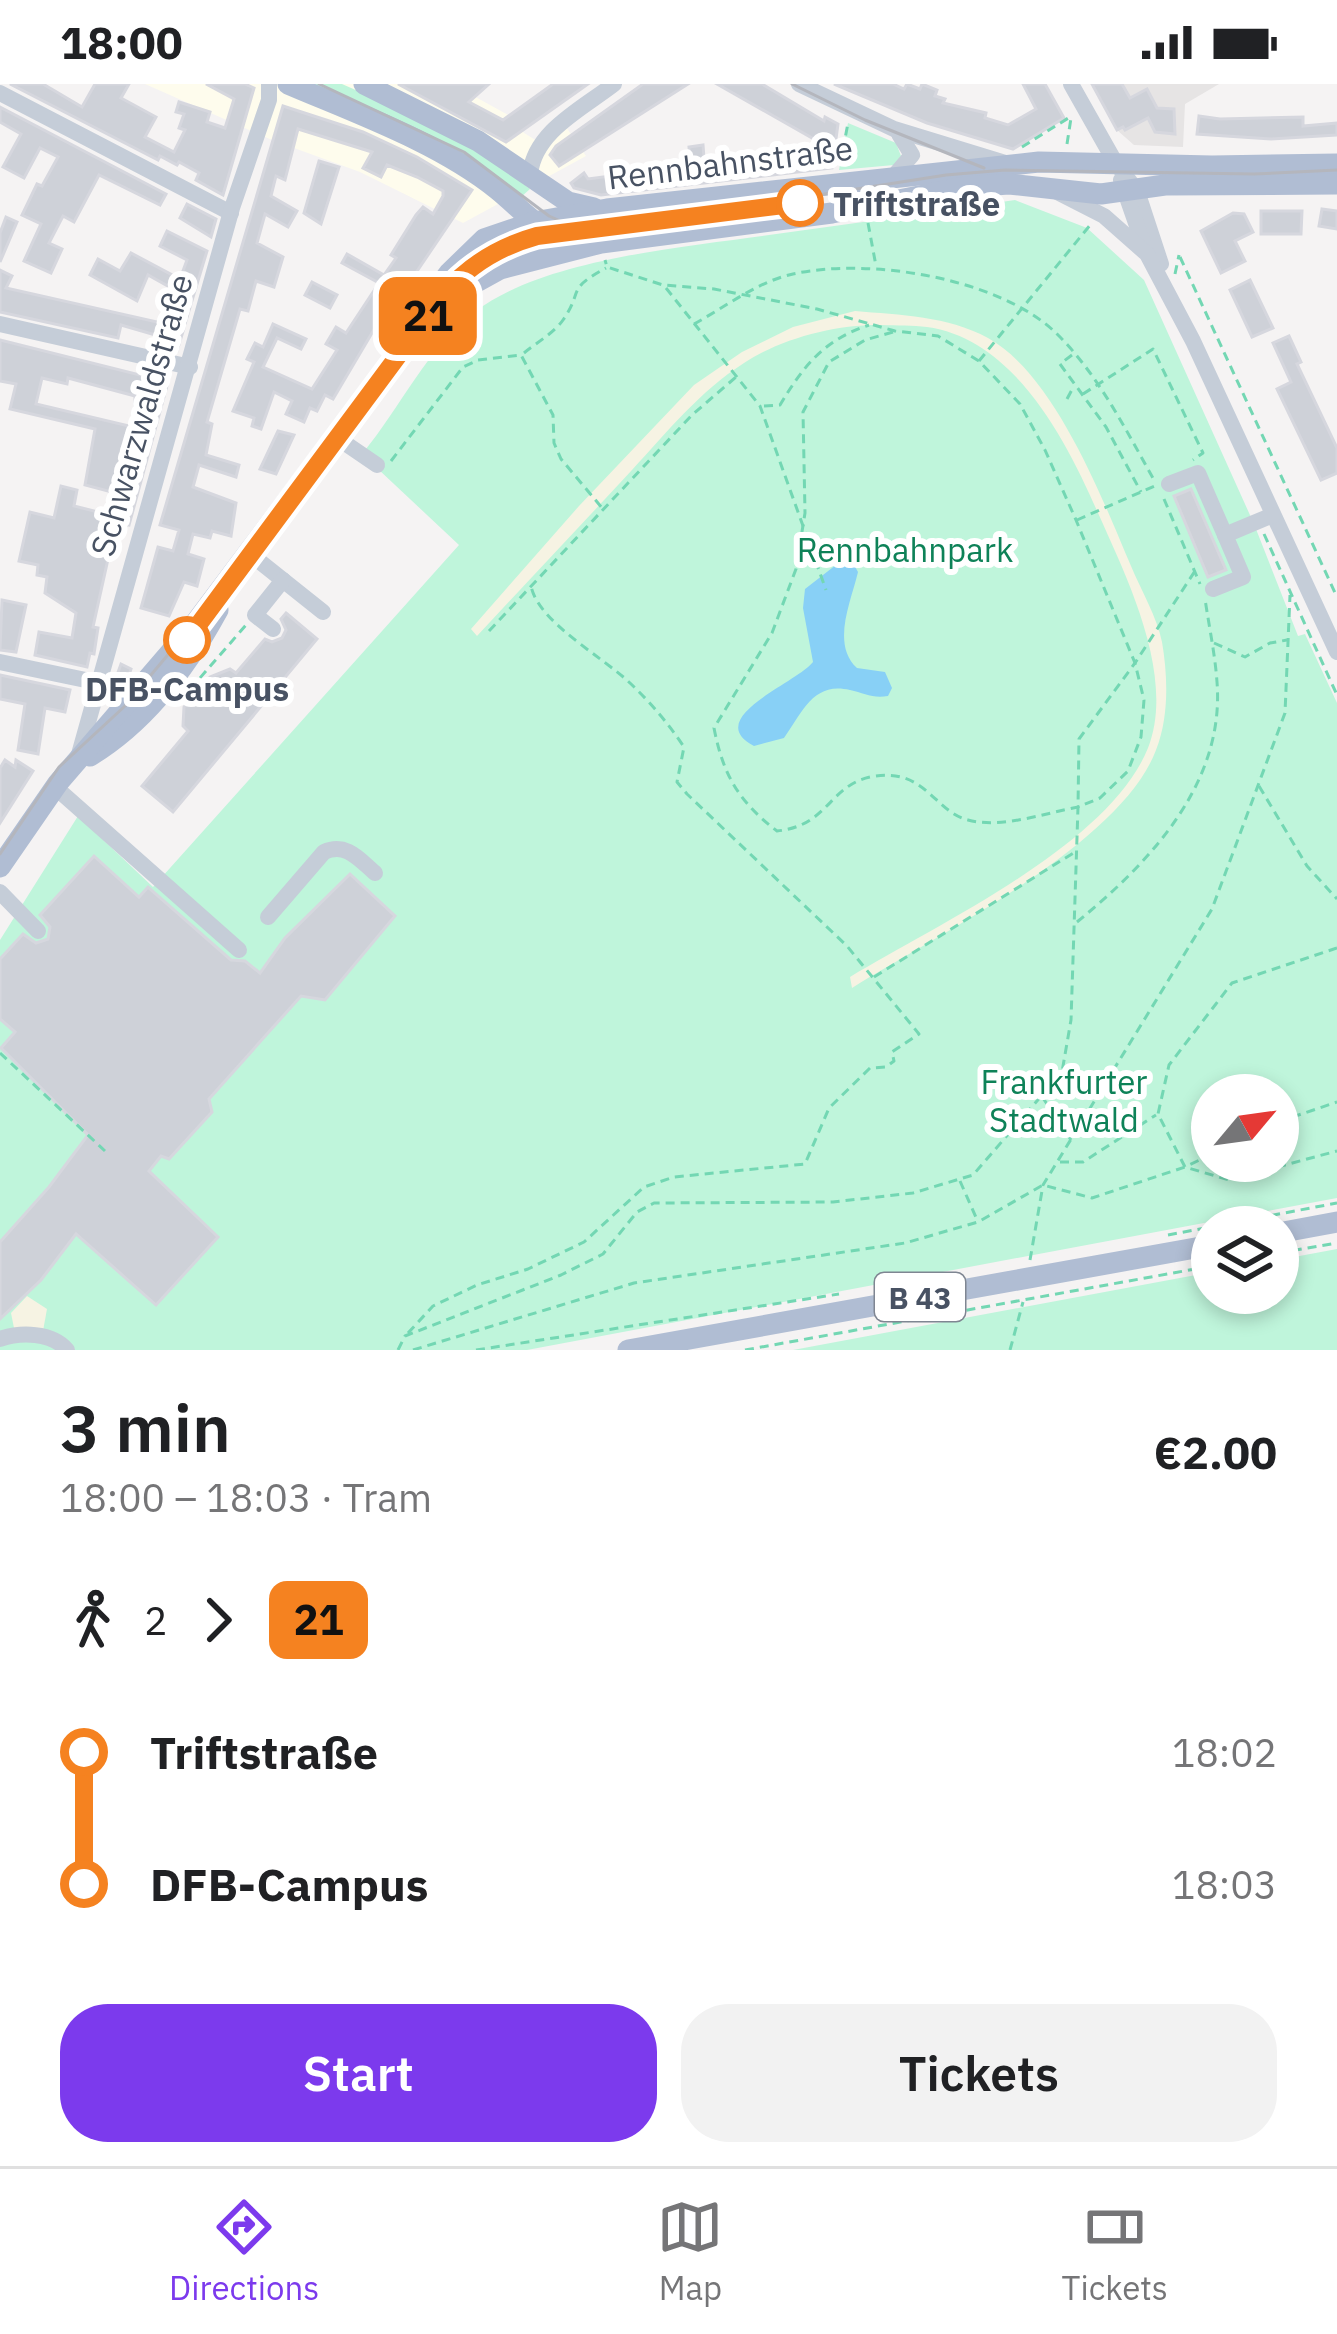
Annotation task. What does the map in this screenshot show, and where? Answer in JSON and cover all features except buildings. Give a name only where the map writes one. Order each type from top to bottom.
[{"type":"main road","points":[[289,84],[393,129],[495,187],[534,222]]},
{"type":"main road","points":[[379,87],[478,141],[530,173],[547,190],[582,208],[607,208]]},
{"type":"main road","name":"Rennbahnstraße","points":[[0,867],[55,788],[246,557],[408,340],[424,306],[462,257],[484,239],[534,222],[556,227],[607,208],[976,167],[1115,162],[1336,170]]},
{"type":"main road","name":"Rennbahnstraße","points":[[1011,166],[1054,190],[1131,192],[1166,184],[1336,170]]},
{"type":"main road","name":"Rennbahnstraße","points":[[408,340],[471,285],[528,259],[600,251],[717,225],[832,213],[964,187],[1011,166]]},
{"type":"main road","points":[[484,239],[494,224],[495,187]]},
{"type":"main road","points":[[528,259],[544,250],[556,227],[547,190]]},
{"type":"main road","points":[[556,227],[600,251]]},
{"type":"main road","name":"Rennbahnstraße","points":[[81,761],[133,725],[201,652],[246,557]]},
{"type":"main road","points":[[1299,1229],[1337,1222]]},
{"type":"main road","name":"B 43","points":[[628,1350],[1191,1249]]},
{"type":"street","name":"Schwarzwaldstraße","points":[[81,761],[231,213],[269,100],[269,84]]},
{"type":"street","points":[[530,173],[540,141],[614,84]]},
{"type":"street","points":[[799,84],[894,129],[1011,166]]},
{"type":"street","points":[[1071,84],[1131,192],[1165,293]]},
{"type":"street","points":[[0,93],[231,213]]},
{"type":"street","points":[[894,129],[913,155],[894,176]]},
{"type":"street","points":[[937,145],[976,167]]},
{"type":"street","points":[[1054,190],[1104,216],[1147,254]]},
{"type":"street","points":[[1131,192],[1147,254],[1266,518],[1337,652]]},
{"type":"street","points":[[0,324],[190,367]]},
{"type":"street","points":[[336,436],[382,466]]},
{"type":"street","points":[[1163,485],[1198,473],[1243,577],[1214,589]]},
{"type":"street","points":[[1225,536],[1266,518]]},
{"type":"street","points":[[246,557],[323,612]]},
{"type":"street","points":[[272,629],[255,615],[283,580]]},
{"type":"street","points":[[81,761],[196,629],[212,622]]},
{"type":"street","points":[[0,662],[100,683]]},
{"type":"street","points":[[55,788],[239,950]]},
{"type":"street","points":[[268,917],[324,852],[334,847],[342,847],[375,873]]},
{"type":"street","points":[[0,892],[38,931]]},
{"type":"street","points":[[0,1339],[17,1333],[59,1341],[67,1350]]},
{"type":"path","points":[[1011,166],[1044,134],[1072,116],[1065,154]]},
{"type":"path","points":[[838,173],[848,123]]},
{"type":"path","points":[[1042,153],[1044,134]]},
{"type":"path","points":[[866,215],[876,269]]},
{"type":"path","points":[[979,361],[1092,222]]},
{"type":"path","points":[[600,251],[607,267]]},
{"type":"path","points":[[1180,255],[1337,597]]},
{"type":"path","points":[[694,324],[788,274],[844,266],[912,273],[1022,306],[1073,354],[1163,485],[1204,594],[1218,687],[1210,751],[1182,815],[1138,868],[1075,923]]},
{"type":"path","points":[[382,466],[463,367],[478,360],[521,355],[562,322],[582,281],[607,267],[663,285],[746,295],[895,332],[938,337],[979,361],[1020,404],[1045,450],[1135,663],[1144,700],[1142,737],[1128,771],[1100,798],[1078,807],[991,823],[963,820],[905,777],[869,777],[842,791],[823,814],[800,829],[777,831],[750,810],[729,784],[714,728],[772,633],[796,569],[806,485],[803,412],[829,362],[865,340],[895,332]]},
{"type":"path","points":[[663,285],[760,406],[826,590]]},
{"type":"path","points":[[760,406],[780,405],[819,350],[842,334],[871,324]]},
{"type":"path","points":[[1082,394],[1153,349],[1203,453],[1192,458],[1198,473]]},
{"type":"path","points":[[1073,354],[1060,364],[1108,433],[1141,492]]},
{"type":"path","points":[[521,355],[553,415],[554,443],[561,459],[603,509]]},
{"type":"path","points":[[489,631],[692,415],[736,377]]},
{"type":"path","points":[[1066,399],[1076,385]]},
{"type":"path","points":[[1108,433],[1122,424]]},
{"type":"path","points":[[1076,520],[1163,485]]},
{"type":"path","points":[[1266,518],[1291,595],[1337,695]]},
{"type":"path","points":[[405,1336],[603,1254],[637,1212],[654,1203],[833,1202],[913,1193],[973,1175],[1062,1072],[1071,1020],[1079,739],[1195,571]]},
{"type":"path","points":[[398,1350],[433,1306],[584,1242],[644,1187],[674,1177],[805,1164],[829,1108],[870,1068],[886,1067],[894,1061],[892,1052],[920,1034],[847,946],[687,794],[677,782],[684,747],[667,721],[627,680],[538,605],[531,586]]},
{"type":"path","points":[[1030,1261],[1043,1185],[1212,909],[1285,713],[1291,595]]},
{"type":"path","points":[[196,689],[193,686],[255,615]]},
{"type":"path","points":[[1212,643],[1245,657],[1270,643],[1288,640]]},
{"type":"path","points":[[1258,784],[1307,866],[1337,899]]},
{"type":"path","points":[[873,977],[1077,851]]},
{"type":"path","points":[[1337,948],[1232,983],[1168,1065],[1158,1114],[1185,1167],[1229,1180],[1337,1151]]},
{"type":"path","points":[[0,1053],[105,1151]]},
{"type":"path","points":[[1042,1096],[1071,1140]]},
{"type":"path","points":[[1299,1115],[1337,1102]]},
{"type":"path","points":[[1056,1162],[1083,1162],[1158,1114]]},
{"type":"path","points":[[413,1350],[634,1283],[905,1243],[978,1222],[1043,1185],[1092,1198],[1191,1164]]},
{"type":"path","points":[[959,1179],[978,1222]]},
{"type":"path","points":[[1162,1236],[1337,1203]]},
{"type":"path","points":[[1299,1249],[1337,1243]]},
{"type":"path","points":[[745,1350],[1191,1270]]},
{"type":"path","points":[[476,1350],[841,1294]]},
{"type":"path","points":[[1010,1350],[1023,1300]]},
{"type":"shaded area","points":[[145,84],[452,84],[512,117],[524,133],[542,144],[566,127],[586,156],[463,223],[360,172],[272,140]]},
{"type":"shaded area","points":[[1092,84],[1219,84],[1185,104],[1183,147],[1134,145],[1117,130]]},
{"type":"green space","points":[[313,84],[342,84],[383,102],[490,158],[530,189],[521,197]]},
{"type":"green space","points":[[848,123],[896,143],[901,156],[894,165],[839,170]]},
{"type":"green space","points":[[1015,200],[1087,228],[1144,280],[1254,524],[1298,636],[1305,634],[1337,703],[1337,1198],[1294,1206],[1191,1206],[1191,1225],[527,1350],[0,1350],[0,940],[78,816],[153,887],[459,545],[362,454],[443,342],[476,311],[505,293],[576,267]]},
{"type":"green space","points":[[1337,1249],[1337,1350],[793,1350],[1191,1276],[1191,1314],[1299,1314],[1299,1256]]},
{"type":"sand","points":[[855,311],[923,318],[973,331],[1012,356],[1035,380],[1074,440],[1153,613],[1162,642],[1166,697],[1156,750],[1136,785],[1106,819],[1023,884],[852,988],[850,977],[973,907],[1060,849],[1128,784],[1148,748],[1156,690],[1134,597],[1071,456],[1012,372],[958,336],[922,326],[847,327],[775,346],[698,399],[477,636],[471,629],[694,385],[742,352],[793,327]]},
{"type":"sand","points":[[27,1296],[47,1309],[43,1331],[14,1328],[11,1313]]},
{"type":"water","points":[[841,561],[853,563],[858,572],[845,622],[849,658],[857,668],[885,672],[892,688],[883,697],[827,690],[810,701],[784,738],[754,746],[741,735],[739,724],[758,701],[813,662],[803,608],[805,589]]},
{"type":"tram line","points":[[319,84],[464,152],[549,216],[574,227]]},
{"type":"tram line","points":[[792,84],[865,120],[984,168]]},
{"type":"tram line","points":[[0,854],[59,767],[125,706],[192,626],[447,282],[504,241],[550,228],[946,175],[1005,170],[1254,174],[1337,170]]},
{"type":"tram line","name":"21","points":[[187,640],[444,294],[469,269],[506,247],[537,236],[800,203]]},
{"type":"place","name":"Triftstraße","points":[[800,203]]},
{"type":"place","name":"DFB-Campus","points":[[187,640]]},
{"type":"park label","name":"Rennbahnpark","points":[[905,549]]},
{"type":"park label","name":"Frankfurter Stadtwald","points":[[1064,1100]]}]
